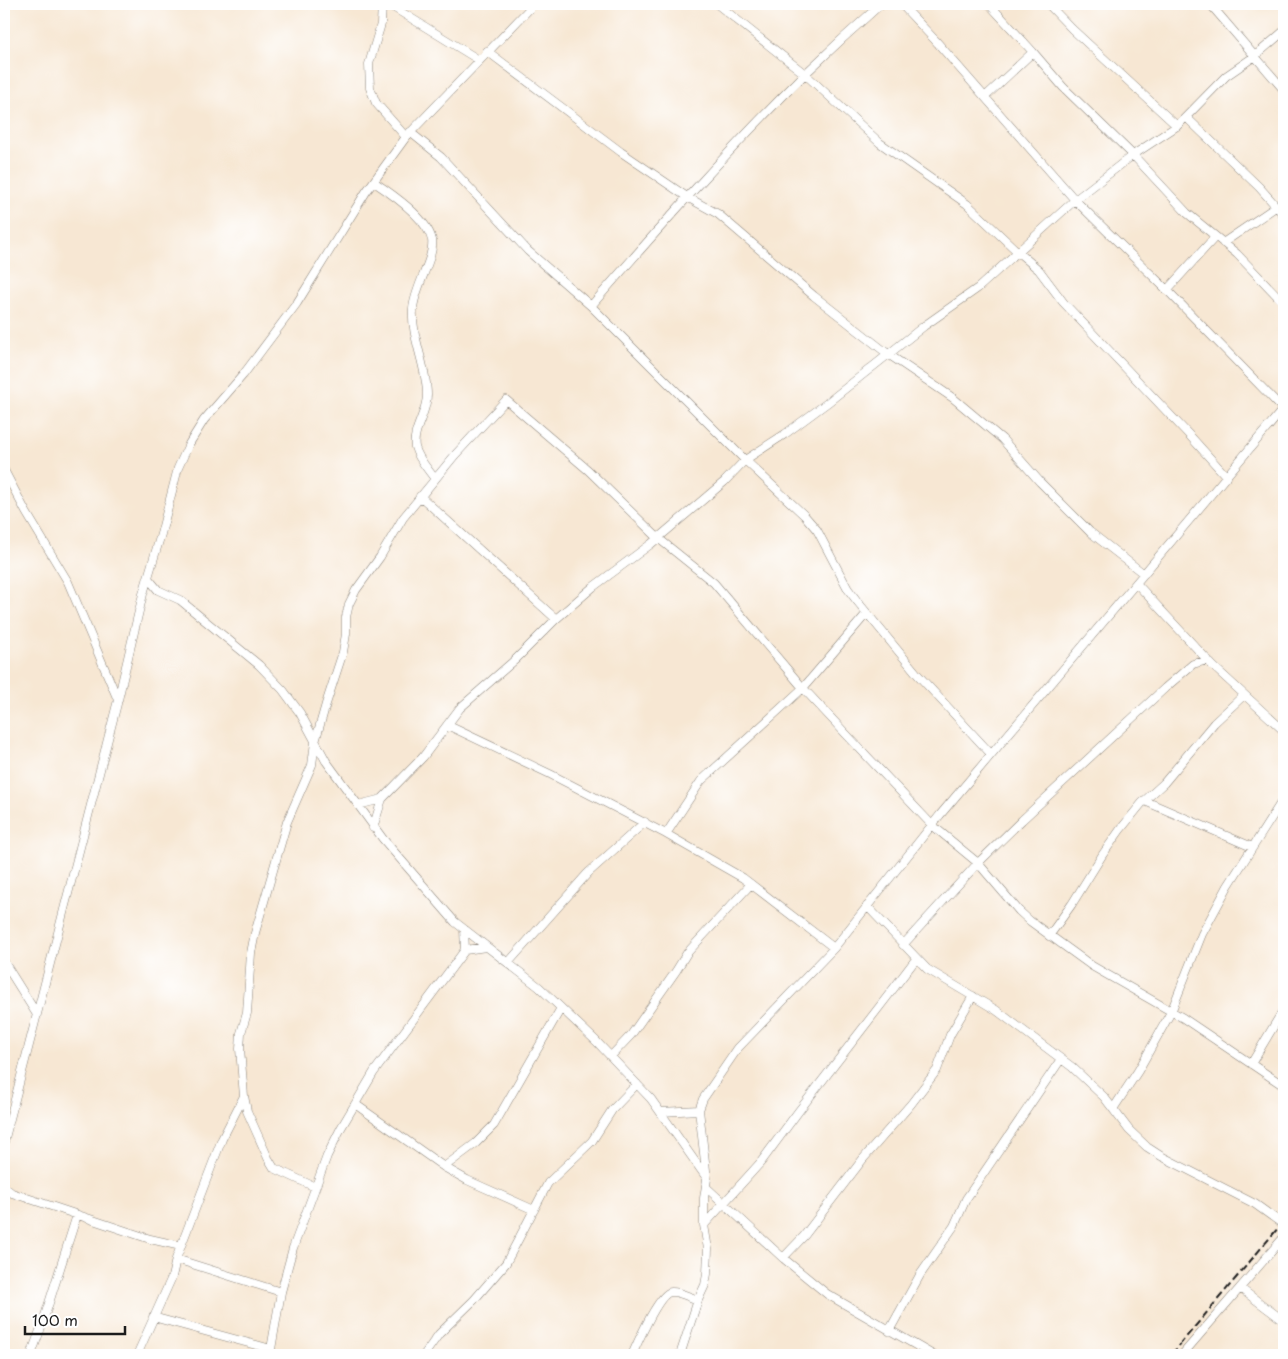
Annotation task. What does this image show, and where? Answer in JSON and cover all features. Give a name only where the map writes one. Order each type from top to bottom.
[{"type":"street","points":[[382,4],[381,24],[369,64],[370,88],[376,103],[408,135],[441,158],[528,251],[591,306],[745,460],[804,515],[817,530],[848,589],[918,675],[991,754]]},
{"type":"street","points":[[388,4],[479,60]]},
{"type":"street","points":[[4,1142],[118,700],[143,594],[178,468],[188,444],[204,420],[243,375],[297,303],[366,192],[408,135],[534,4]]},
{"type":"street","points":[[717,4],[805,74],[880,143],[967,204],[1039,270],[1063,302],[1227,477]]},
{"type":"street","points":[[591,306],[687,198],[805,74],[880,4]]},
{"type":"street","points":[[680,1355],[698,1300],[705,1285],[707,1274],[708,1250],[704,1225],[704,1198],[707,1179],[699,1110],[703,1100],[738,1048],[834,948],[991,754],[1284,408],[1075,200],[901,4]]},
{"type":"street","points":[[989,4],[1034,52],[1063,87],[1133,155],[1187,213],[1242,260],[1284,304]]},
{"type":"street","points":[[1048,4],[1072,29],[1177,126]]},
{"type":"street","points":[[1210,4],[1284,90]]},
{"type":"street","points":[[373,828],[382,799],[423,757],[471,697],[516,660],[556,619],[592,587],[658,538],[724,482],[745,460],[827,403],[924,326],[978,288],[1075,200],[1133,155],[1177,126],[1226,76],[1255,56],[1284,31]]},
{"type":"street","points":[[487,51],[621,152],[687,198],[718,214],[814,296],[888,354],[953,398],[1002,439],[1040,482],[1090,532],[1144,574]]},
{"type":"street","points":[[985,97],[1034,52]]},
{"type":"street","points":[[1186,117],[1259,186],[1284,214]]},
{"type":"street","points":[[374,182],[406,204],[425,228],[432,242],[429,259],[416,291],[413,309],[414,325],[427,397],[416,435],[415,446],[418,456],[435,479]]},
{"type":"street","points":[[1223,243],[1277,206]]},
{"type":"street","points":[[1167,290],[1215,237]]},
{"type":"street","points":[[315,1187],[274,1168],[247,1111],[240,1049],[241,1033],[247,1013],[251,953],[287,822],[312,765],[315,742],[343,652],[349,604],[356,590],[380,557],[391,535],[420,496],[506,400],[588,470],[658,538],[714,583],[803,688],[932,825],[978,863],[1019,910],[1049,936],[1092,966],[1171,1012],[1284,1086]]},
{"type":"street","points":[[4,470],[26,512],[68,582],[118,700]]},
{"type":"street","points":[[420,496],[556,619]]},
{"type":"street","points":[[148,578],[158,590],[180,600],[260,665],[283,690],[300,713],[326,762],[373,828],[450,916],[486,947],[539,986],[652,1099],[707,1179]]},
{"type":"street","points":[[1136,583],[1208,660],[1284,731]]},
{"type":"street","points":[[143,594],[158,590]]},
{"type":"street","points":[[666,834],[701,781],[803,688],[867,613]]},
{"type":"street","points":[[1193,664],[1197,647]]},
{"type":"street","points":[[903,945],[978,863],[1028,814],[1193,664],[1208,660]]},
{"type":"street","points":[[1049,936],[1072,904],[1107,846],[1145,801],[1164,783],[1214,723],[1244,695]]},
{"type":"street","points":[[447,725],[666,834],[751,884],[834,948]]},
{"type":"street","points":[[1113,1108],[1138,1071],[1171,1012],[1202,934],[1228,886],[1284,798]]},
{"type":"street","points":[[358,806],[382,799]]},
{"type":"street","points":[[1145,801],[1252,847]]},
{"type":"street","points":[[508,963],[588,872],[645,822]]},
{"type":"street","points":[[611,1056],[630,1035],[691,948],[751,884]]},
{"type":"street","points":[[867,906],[927,969],[996,1010],[1096,1088],[1129,1130],[1147,1147],[1255,1204],[1284,1225]]},
{"type":"street","points":[[153,1317],[270,1352],[281,1292],[293,1248],[327,1156],[374,1072],[465,950],[464,929]]},
{"type":"street","points":[[465,950],[486,947]]},
{"type":"street","points":[[704,1225],[762,1162],[916,958]]},
{"type":"street","points":[[4,962],[36,1013]]},
{"type":"street","points":[[783,1258],[804,1236],[852,1172],[911,1104],[937,1070],[950,1035],[973,996]]},
{"type":"street","points":[[444,1167],[476,1143],[494,1125],[561,1008]]},
{"type":"street","points":[[1250,1064],[1284,1009]]},
{"type":"street","points":[[889,1331],[920,1275],[954,1226],[966,1199],[1061,1059]]},
{"type":"street","points":[[424,1355],[438,1334],[497,1275],[506,1263],[523,1234],[548,1183],[592,1141],[612,1110],[637,1084]]},
{"type":"street","points":[[137,1355],[172,1277],[176,1259],[222,1140],[244,1096]]},
{"type":"street","points":[[355,1104],[444,1167],[467,1180],[534,1210]]},
{"type":"street","points":[[661,1112],[699,1110]]},
{"type":"street","points":[[4,1187],[8,1193],[150,1239],[181,1246]]},
{"type":"street","points":[[706,1187],[783,1258],[826,1294],[933,1355]]},
{"type":"street","points":[[31,1355],[77,1215]]},
{"type":"street","points":[[1182,1355],[1283,1242]]},
{"type":"street","points":[[176,1259],[281,1292]]},
{"type":"street","points":[[1240,1288],[1284,1321]]},
{"type":"street","points":[[632,1355],[652,1316],[667,1294],[674,1292],[698,1300]]},
{"type":"railway","points":[[1171,1355],[1284,1221]]}]
